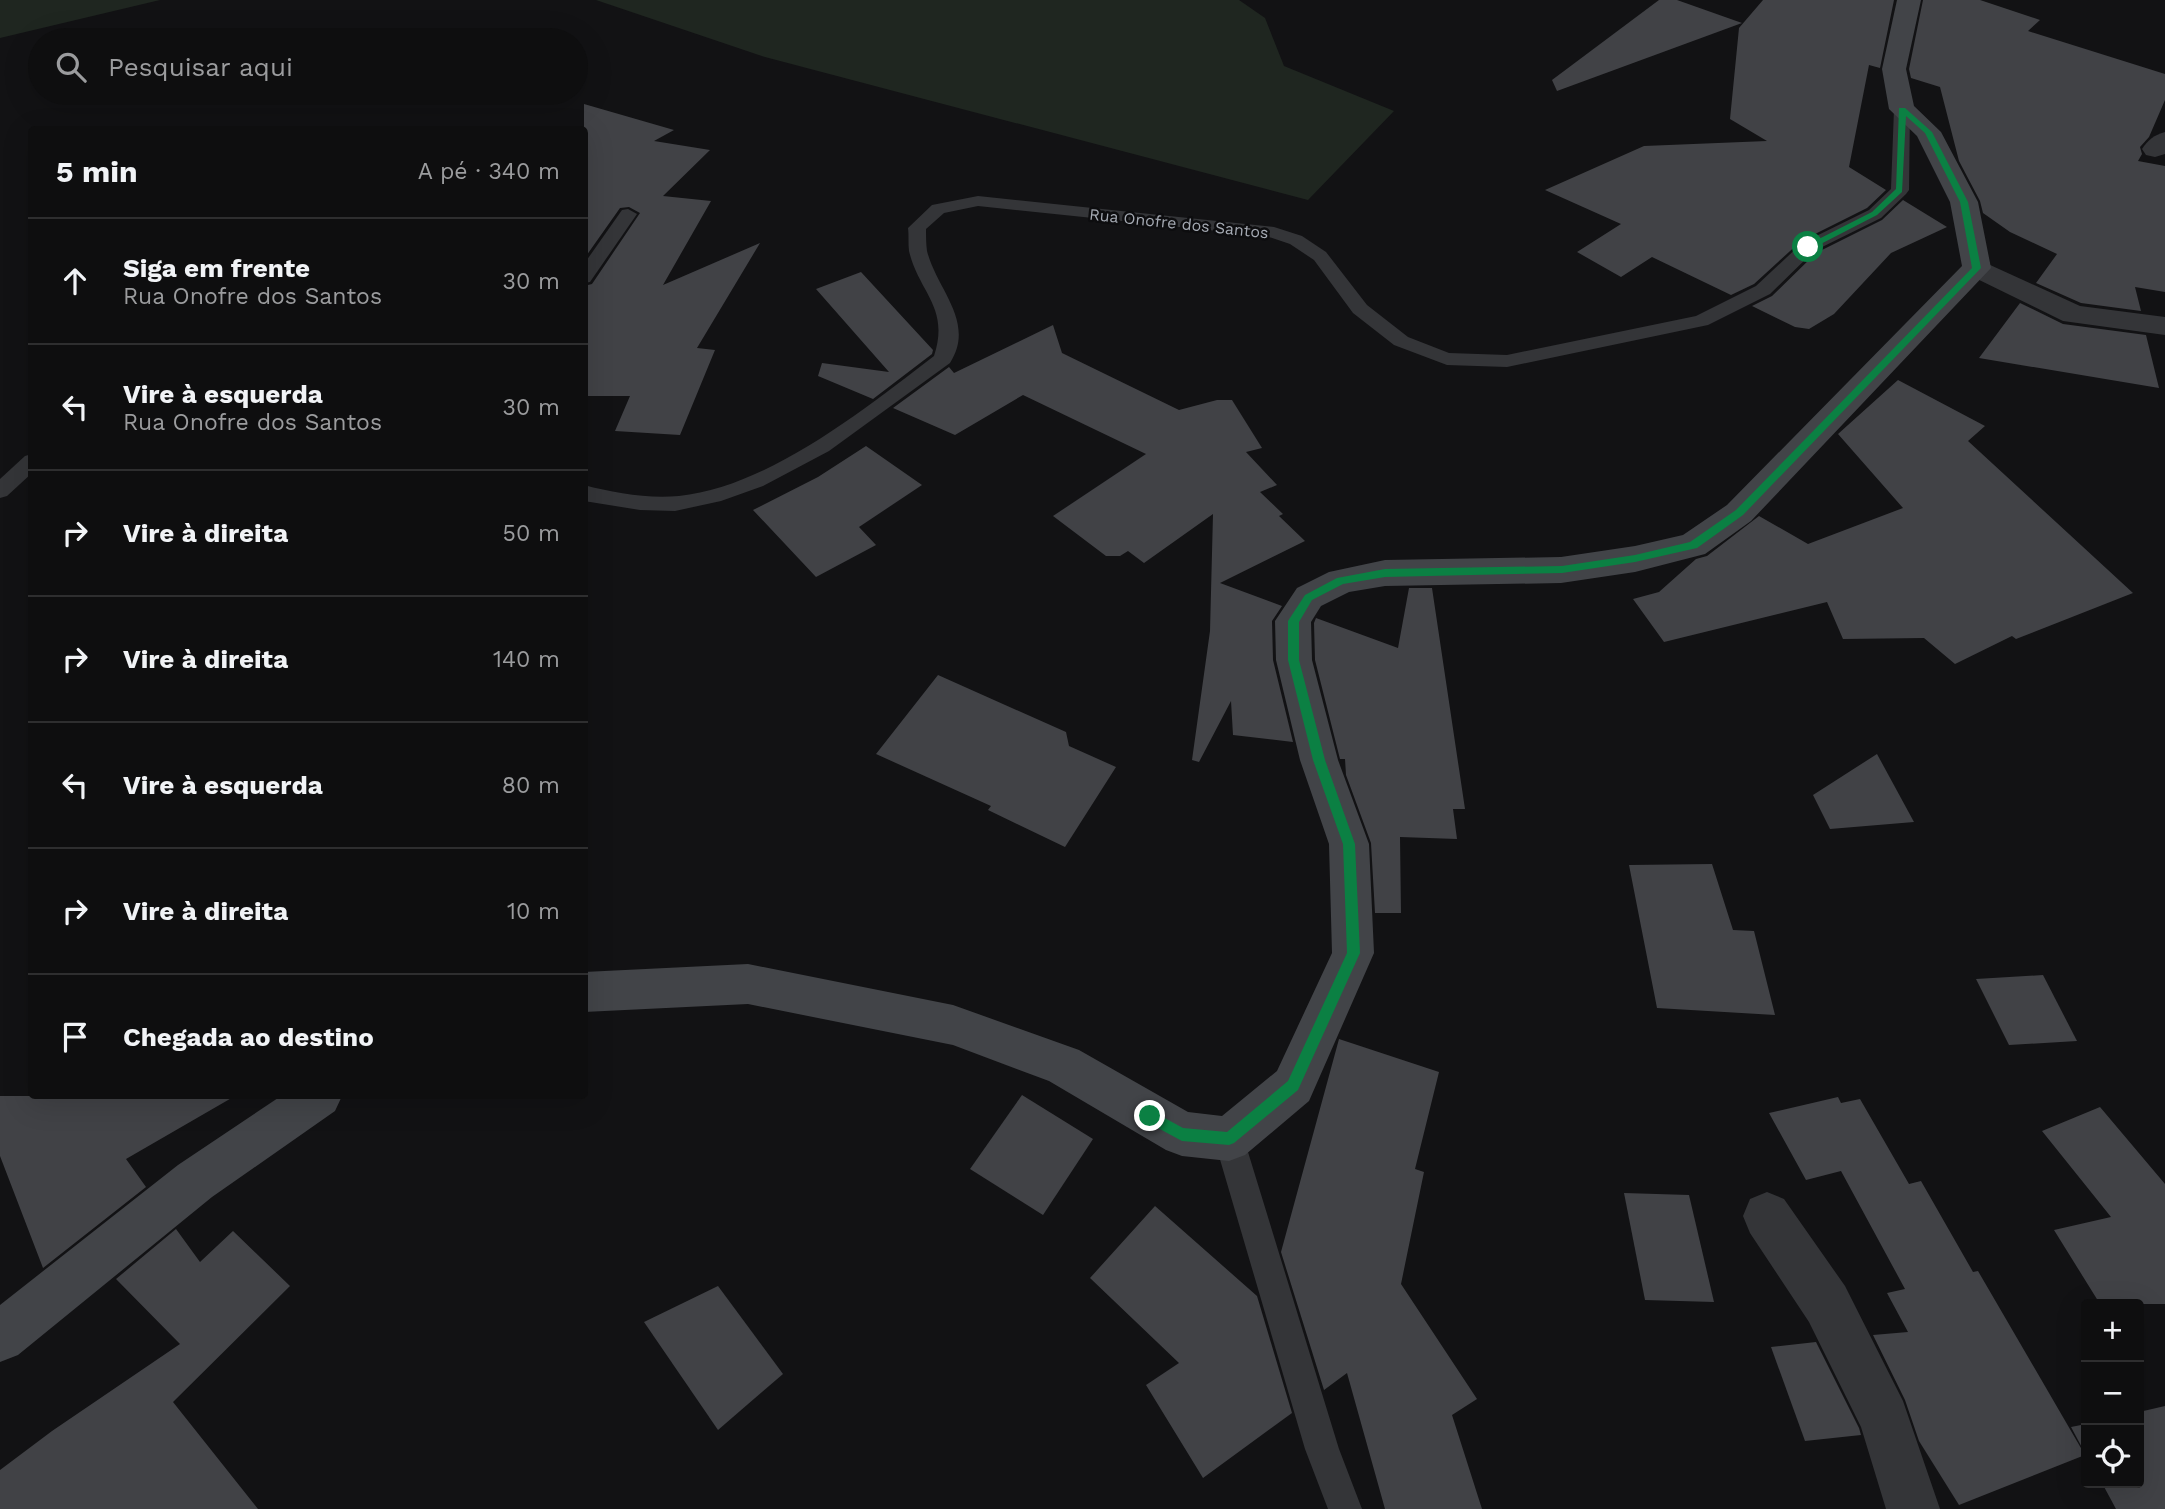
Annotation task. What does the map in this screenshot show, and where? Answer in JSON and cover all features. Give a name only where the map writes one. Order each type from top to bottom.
[{"type":"street","points":[[1909,0],[1895,69],[1902,109],[1928,132],[1964,202],[1977,268]]},
{"type":"street","points":[[1977,268],[2073,314],[2165,326]]},
{"type":"street","points":[[588,992],[748,984],[953,1026],[1063,1065],[1182,1134],[1229,1139],[1293,1086],[1353,953],[1349,844],[1319,760],[1294,660],[1293,621],[1308,597],[1340,581],[1385,573],[1562,570],[1635,559],[1693,545],[1739,513],[1977,268]]},
{"type":"street","points":[[0,1337],[195,1181],[316,1099]]},
{"type":"street","points":[[1767,1216],[1827,1304],[1885,1419],[1913,1509]]},
{"type":"lane","name":"Rua Onofre dos Santos","points":[[588,494],[594,497],[682,504],[755,483],[829,443],[943,359],[951,340],[948,313],[918,250],[917,228],[938,209],[978,201],[1268,231],[1296,240],[1320,256],[1360,309],[1401,341],[1447,359],[1507,360],[1701,321],[1763,290],[1808,247],[1875,214],[1900,190],[1902,109]]},
{"type":"lane","points":[[588,272],[628,214]]},
{"type":"lane","points":[[0,491],[28,465]]},
{"type":"lane","points":[[1229,1139],[1322,1449],[1345,1509]]},
{"type":"shaded area","points":[[0,0],[160,0],[42,28],[28,28],[28,31],[0,38]]},
{"type":"shaded area","points":[[596,0],[1239,0],[1265,18],[1284,66],[1394,111],[1308,200],[765,57]]},
{"type":"building","points":[[1659,0],[1677,0],[1742,23],[1557,91],[1552,80]]},
{"type":"building","points":[[1763,0],[1894,0],[1880,68],[1869,65],[1849,167],[1886,190],[1867,208],[1801,241],[1754,284],[1731,295],[1652,257],[1621,277],[1577,252],[1621,224],[1545,190],[1644,146],[1767,141],[1730,119],[1739,28]]},
{"type":"building","points":[[1923,0],[1980,0],[2040,20],[2028,31],[2165,74],[2165,100],[2149,137],[2140,147],[2142,154],[2138,161],[2165,166],[2165,292],[2135,287],[2141,311],[2081,303],[2036,283],[2057,254],[2010,232],[1983,213],[1980,201],[1959,161],[1940,87],[1911,78],[1909,69]]},
{"type":"building","points":[[584,105],[587,105],[674,130],[654,141],[710,150],[663,196],[711,201],[663,285],[760,243],[697,348],[715,350],[680,435],[615,431],[630,396],[588,396],[588,285],[592,284],[640,213],[629,207],[620,208],[588,253],[588,126],[584,126]]},
{"type":"building","points":[[1903,200],[1947,227],[1891,253],[1834,314],[1809,329],[1795,327],[1752,306],[1772,296],[1816,253],[1882,220]]},
{"type":"building","points":[[861,272],[933,350],[932,354],[873,399],[818,376],[822,363],[889,372],[816,289]]},
{"type":"building","points":[[2020,303],[2063,324],[2146,335],[2159,388],[1979,358]]},
{"type":"building","points":[[1053,325],[1062,353],[1179,410],[1217,400],[1232,400],[1262,448],[1246,452],[1277,485],[1260,492],[1283,514],[1279,516],[1305,541],[1220,583],[1282,606],[1272,621],[1273,660],[1293,742],[1233,735],[1231,701],[1199,762],[1192,760],[1210,631],[1213,514],[1144,563],[1128,551],[1120,556],[1106,556],[1053,516],[1146,454],[1023,395],[955,435],[893,408],[949,367],[954,373]]},
{"type":"building","points":[[1898,380],[1985,426],[1968,441],[2133,593],[2016,639],[2012,636],[1955,664],[1924,638],[1843,639],[1827,602],[1664,642],[1633,599],[1659,592],[1696,559],[1707,556],[1759,516],[1808,544],[1903,508],[1838,434]]},
{"type":"building","points":[[866,446],[922,485],[859,527],[876,545],[816,577],[753,510],[818,477]]},
{"type":"building","points":[[1409,588],[1432,588],[1465,809],[1453,809],[1457,839],[1400,837],[1401,913],[1375,913],[1371,843],[1346,775],[1345,759],[1340,759],[1315,660],[1314,623],[1316,618],[1398,648]]},
{"type":"building","points":[[938,675],[1066,732],[1069,746],[1116,767],[1065,847],[988,810],[991,806],[876,754]]},
{"type":"building","points":[[1877,754],[1914,822],[1830,829],[1813,795]]},
{"type":"building","points":[[1712,864],[1733,930],[1754,931],[1775,1015],[1657,1008],[1629,865]]},
{"type":"building","points":[[2043,975],[2077,1041],[2009,1045],[1976,979]]},
{"type":"building","points":[[1339,1039],[1439,1072],[1415,1169],[1424,1172],[1401,1284],[1477,1399],[1452,1415],[1482,1509],[1385,1509],[1347,1373],[1324,1390],[1281,1252]]},
{"type":"building","points":[[1022,1095],[1093,1139],[1043,1215],[970,1169]]},
{"type":"building","points":[[0,1096],[28,1096],[28,1099],[230,1099],[126,1159],[146,1187],[43,1268],[0,1156]]},
{"type":"building","points":[[1838,1097],[1841,1103],[1860,1099],[1909,1184],[1921,1181],[1973,1272],[1978,1271],[2081,1448],[2081,1457],[1959,1505],[1919,1441],[1905,1400],[1873,1335],[1908,1332],[1887,1293],[1905,1289],[1841,1171],[1806,1180],[1769,1113]]},
{"type":"building","points":[[2100,1107],[2165,1184],[2165,1304],[2144,1304],[2144,1299],[2097,1299],[2054,1230],[2111,1217],[2042,1131]]},
{"type":"building","points":[[1624,1193],[1689,1195],[1714,1302],[1645,1300]]},
{"type":"building","points":[[1155,1206],[1257,1296],[1292,1413],[1203,1478],[1146,1385],[1179,1363],[1090,1278]]},
{"type":"building","points":[[176,1229],[200,1262],[233,1231],[290,1286],[173,1402],[258,1509],[0,1509],[0,1470],[52,1431],[180,1344],[116,1279]]},
{"type":"building","points":[[718,1286],[783,1374],[718,1430],[644,1322]]},
{"type":"building","points":[[1816,1342],[1861,1435],[1805,1441],[1771,1347]]},
{"type":"building","points":[[2165,1406],[2165,1509],[2116,1509],[2105,1488],[2144,1488],[2144,1411]]},
{"type":"building","points":[[2081,1425],[2081,1446],[2071,1427]]},
{"type":"route","points":[[1150,1116],[1182,1134],[1229,1139],[1293,1086],[1353,953],[1349,844],[1319,760],[1294,660],[1293,621],[1308,597],[1340,581],[1385,573],[1562,570],[1635,559],[1693,545],[1739,513],[1977,268],[1964,202],[1928,132],[1902,109],[1900,190],[1875,214],[1808,247]]}]
